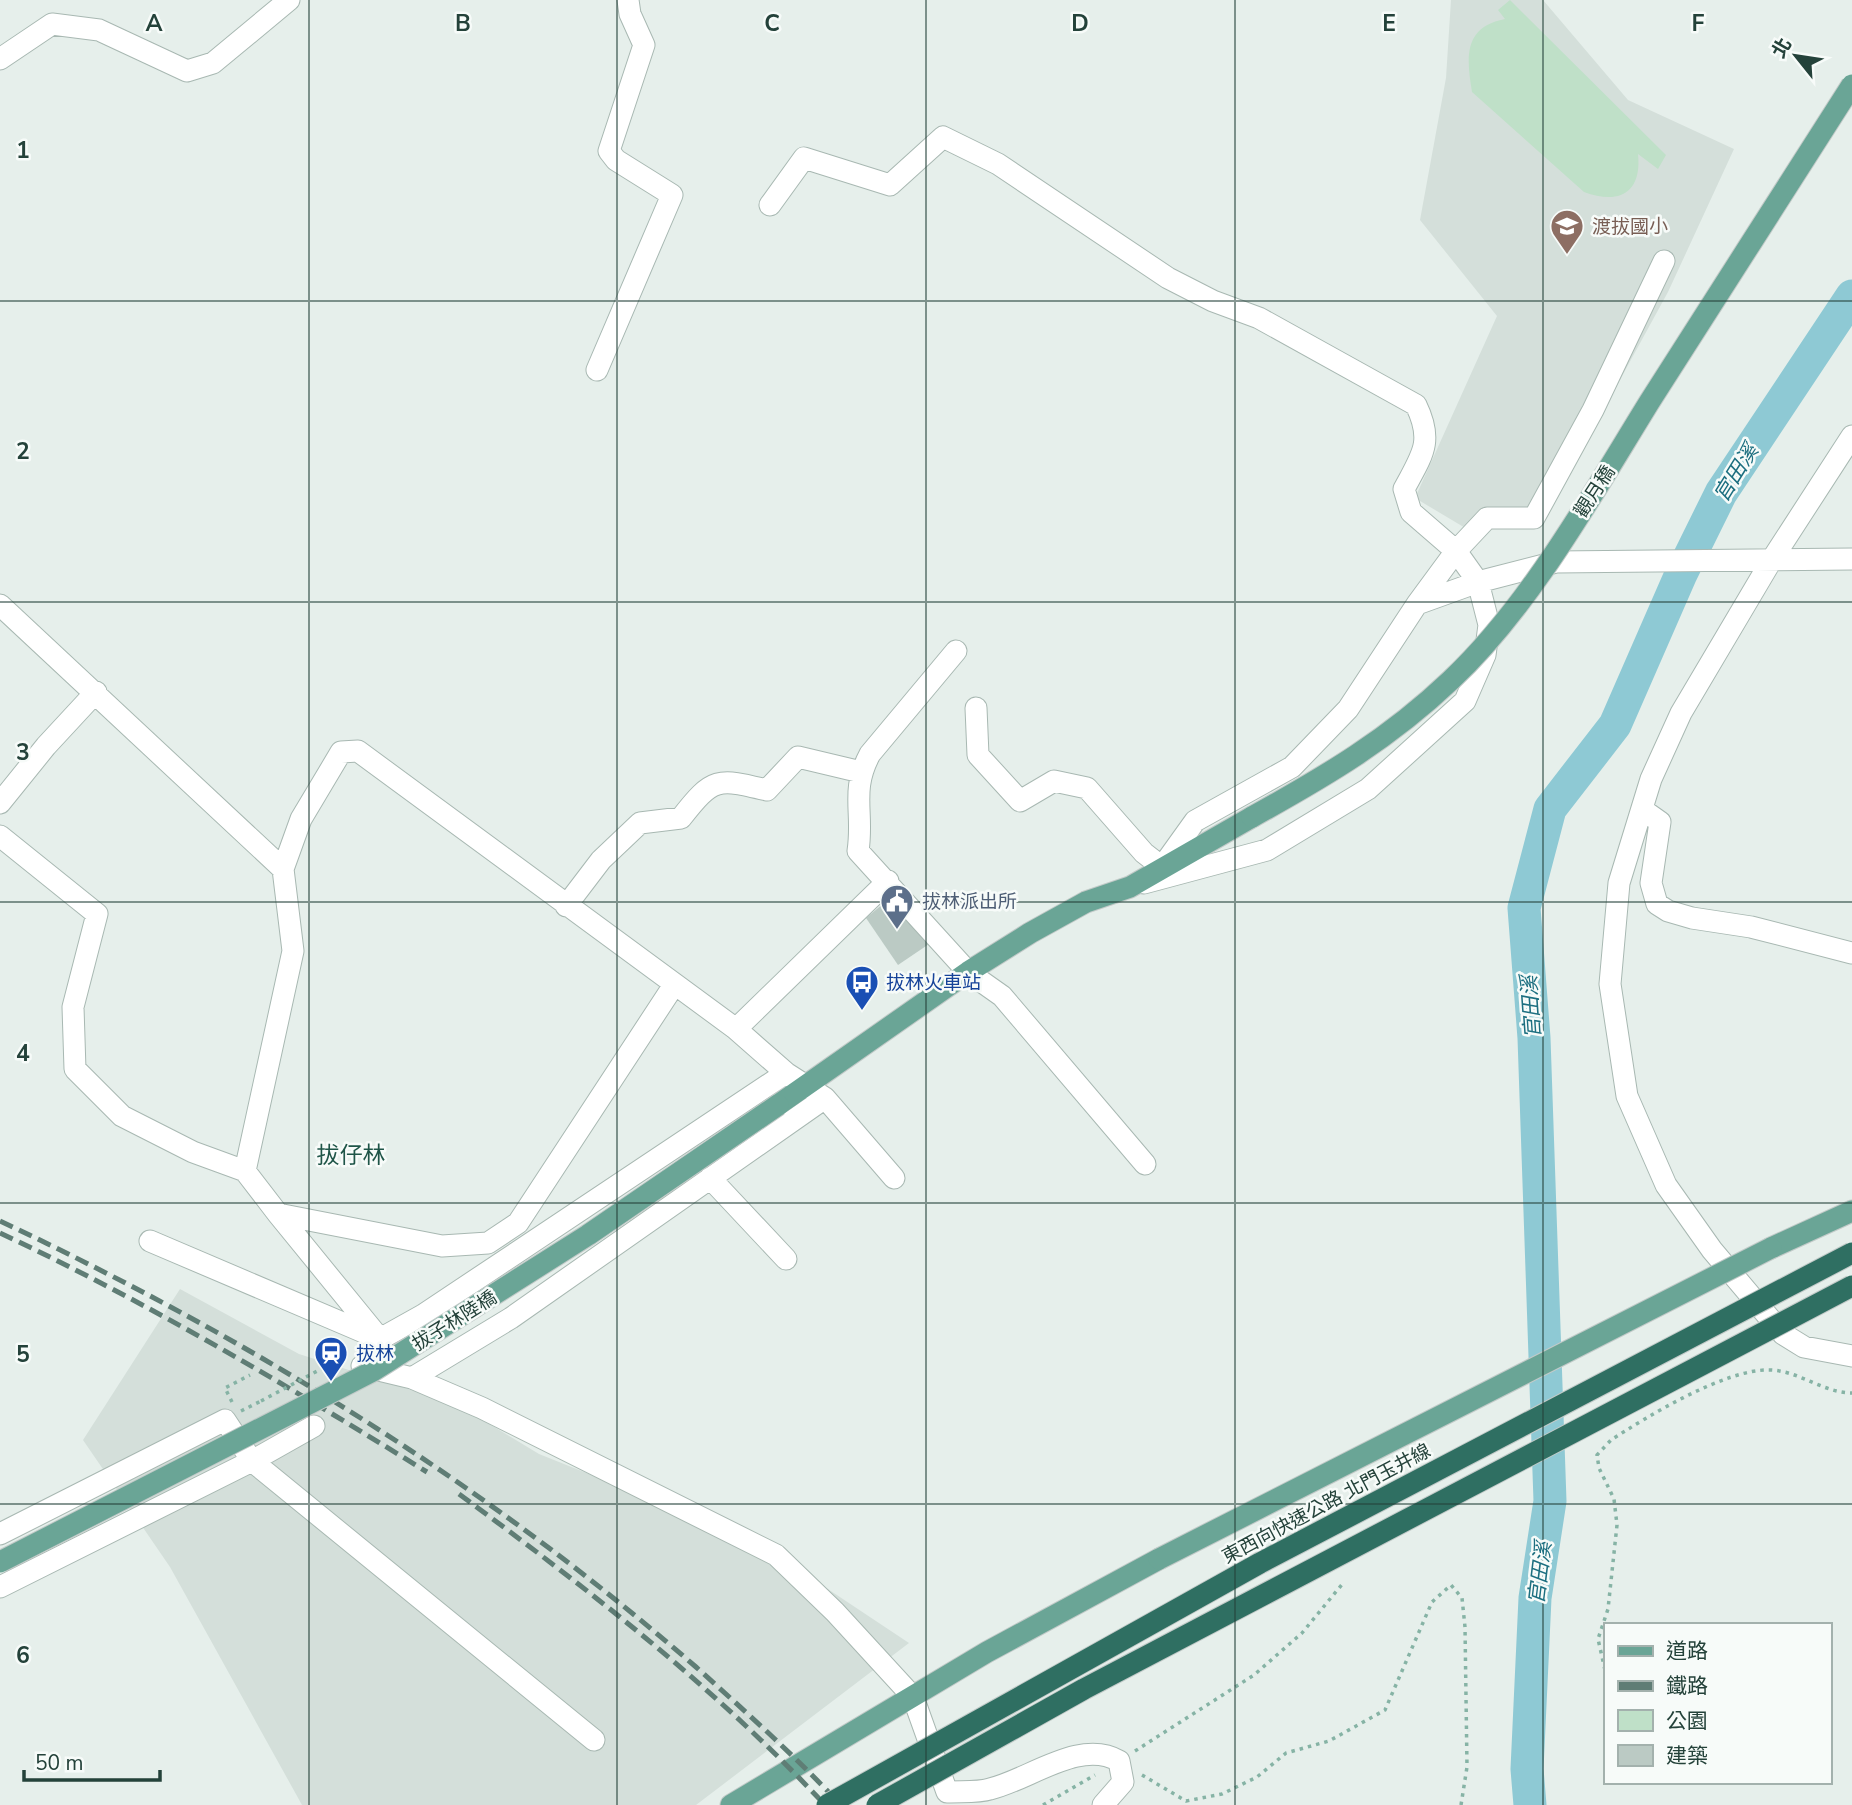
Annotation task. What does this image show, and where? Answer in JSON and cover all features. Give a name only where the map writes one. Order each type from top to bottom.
[{"type":"highway","name":"東西向快速公路 北門玉井線","points":[[827,1805],[1260,1563],[1852,1253]]},
{"type":"highway","points":[[877,1805],[1084,1689],[1852,1286]]},
{"type":"main road","name":"觀月穚","points":[[968,972],[1086,902],[1130,887],[1338,770],[1394,730],[1453,679],[1503,623],[1564,537],[1852,85]]},
{"type":"main road","name":"拔子林陸橋","points":[[0,1562],[373,1371],[588,1235],[806,1087],[968,972]]},
{"type":"main road","points":[[731,1805],[987,1652],[1159,1559],[1771,1248],[1852,1211]]},
{"type":"street","points":[[0,59],[52,24],[99,30],[187,71],[213,63],[289,0]]},
{"type":"street","points":[[597,370],[671,195],[615,160],[609,151],[644,45],[630,14],[628,0]]},
{"type":"street","points":[[770,205],[804,158],[890,185],[943,137],[998,164],[1168,278],[1213,301],[1259,318],[1416,405],[1427,427],[1422,454],[1404,489],[1411,512],[1456,551],[1478,582],[1489,625],[1485,655],[1465,701],[1368,789],[1268,850],[1130,887]]},
{"type":"street","points":[[976,708],[978,755],[1020,801],[1054,781],[1087,788],[1144,853],[1162,867],[1195,821],[1292,767],[1348,709],[1417,604],[1456,551],[1487,518],[1534,518],[1593,410],[1664,261]]},
{"type":"street","points":[[1852,436],[1771,561],[1681,713],[1651,779],[1619,883],[1610,984],[1628,1096],[1666,1185],[1712,1250],[1783,1334],[1812,1349],[1852,1356]]},
{"type":"street","points":[[1417,604],[1478,582],[1556,562],[1852,559]]},
{"type":"street","points":[[0,605],[283,869]]},
{"type":"street","points":[[956,650],[870,754],[861,772],[857,787],[861,830],[858,851],[968,972],[1002,996],[1145,1164]]},
{"type":"street","points":[[0,803],[46,746],[96,692]]},
{"type":"street","points":[[245,1171],[293,951],[283,869],[301,819],[341,752],[358,751],[736,1029],[786,1073],[825,1098],[894,1178]]},
{"type":"street","points":[[566,906],[601,860],[640,822],[681,818],[704,789],[729,781],[767,790],[798,757],[861,772]]},
{"type":"street","points":[[1643,810],[1660,822],[1651,883],[1657,904],[1668,911],[1692,918],[1751,927],[1852,953]]},
{"type":"street","points":[[0,836],[97,914],[73,1007],[75,1069],[122,1116],[193,1152],[245,1171],[412,1378]]},
{"type":"street","points":[[736,1029],[888,881]]},
{"type":"street","points":[[278,1214],[442,1246],[488,1243],[518,1223],[674,985]]},
{"type":"street","points":[[380,1339],[423,1315],[786,1073]]},
{"type":"street","points":[[412,1378],[511,1318],[825,1098]]},
{"type":"street","points":[[710,1178],[786,1259]]},
{"type":"street","points":[[150,1241],[380,1339]]},
{"type":"street","points":[[327,1376],[360,1366],[412,1378],[482,1408],[776,1555],[835,1612],[913,1697],[947,1792],[990,1790],[1078,1757],[1106,1754],[1119,1761],[1124,1782],[1103,1805]]},
{"type":"street","points":[[22,1575],[1,1533],[231,1416],[252,1461],[594,1740]]},
{"type":"street","points":[[0,1587],[252,1461],[314,1426]]},
{"type":"path","points":[[1604,1666],[1598,1639],[1608,1609],[1617,1525],[1614,1499],[1599,1468],[1597,1455],[1611,1440],[1732,1375],[1770,1370],[1804,1378],[1838,1393],[1852,1393]]},
{"type":"path","points":[[231,1416],[225,1388],[250,1375]]},
{"type":"path","points":[[261,1401],[327,1376]]},
{"type":"path","points":[[1043,1805],[1119,1761],[1254,1675],[1302,1633],[1344,1582]]},
{"type":"path","points":[[1119,1761],[1186,1801],[1222,1794],[1257,1777],[1286,1753],[1329,1741],[1385,1710],[1432,1602],[1451,1585],[1462,1598],[1465,1627],[1467,1767],[1461,1805]]},
{"type":"shaded area","name":"渡拔國小","points":[[1451,0],[1543,0],[1628,100],[1734,149],[1668,292],[1540,526],[1467,529],[1415,498],[1497,316],[1420,220],[1446,78]]},
{"type":"shaded area","points":[[180,1289],[299,1354],[458,1405],[539,1454],[754,1540],[909,1643],[696,1805],[302,1805],[170,1567],[83,1440]]},
{"type":"green space","points":[[1510,0],[1666,155],[1658,169],[1638,154],[1636,178],[1626,192],[1608,197],[1584,192],[1472,92],[1469,67],[1471,45],[1482,29],[1505,19],[1498,10]]},
{"type":"building","name":"拔林派出所","points":[[895,894],[929,944],[898,965],[866,918]]},
{"type":"waterway","name":"官田溪","points":[[1530,1805],[1527,1769],[1535,1598],[1550,1501],[1534,1038],[1524,908],[1550,809],[1615,725],[1681,574],[1721,493],[1852,296]]},
{"type":"railway","points":[[0,1221],[185,1315],[275,1366],[450,1477],[616,1600],[696,1667],[841,1805]]},
{"type":"railway","points":[[0,1233],[217,1346],[427,1472]]},
{"type":"railway","points":[[459,1494],[650,1641],[740,1720],[825,1805]]},
{"type":"place","name":"渡拔國小","points":[[1567,256]]},
{"type":"place","name":"拔林派出所","points":[[897,931]]},
{"type":"place","name":"拔林火車站","points":[[862,1012]]},
{"type":"place","name":"拔林","points":[[331,1383]]},
{"type":"district","name":"拔仔林","points":[[351,1155]]}]
